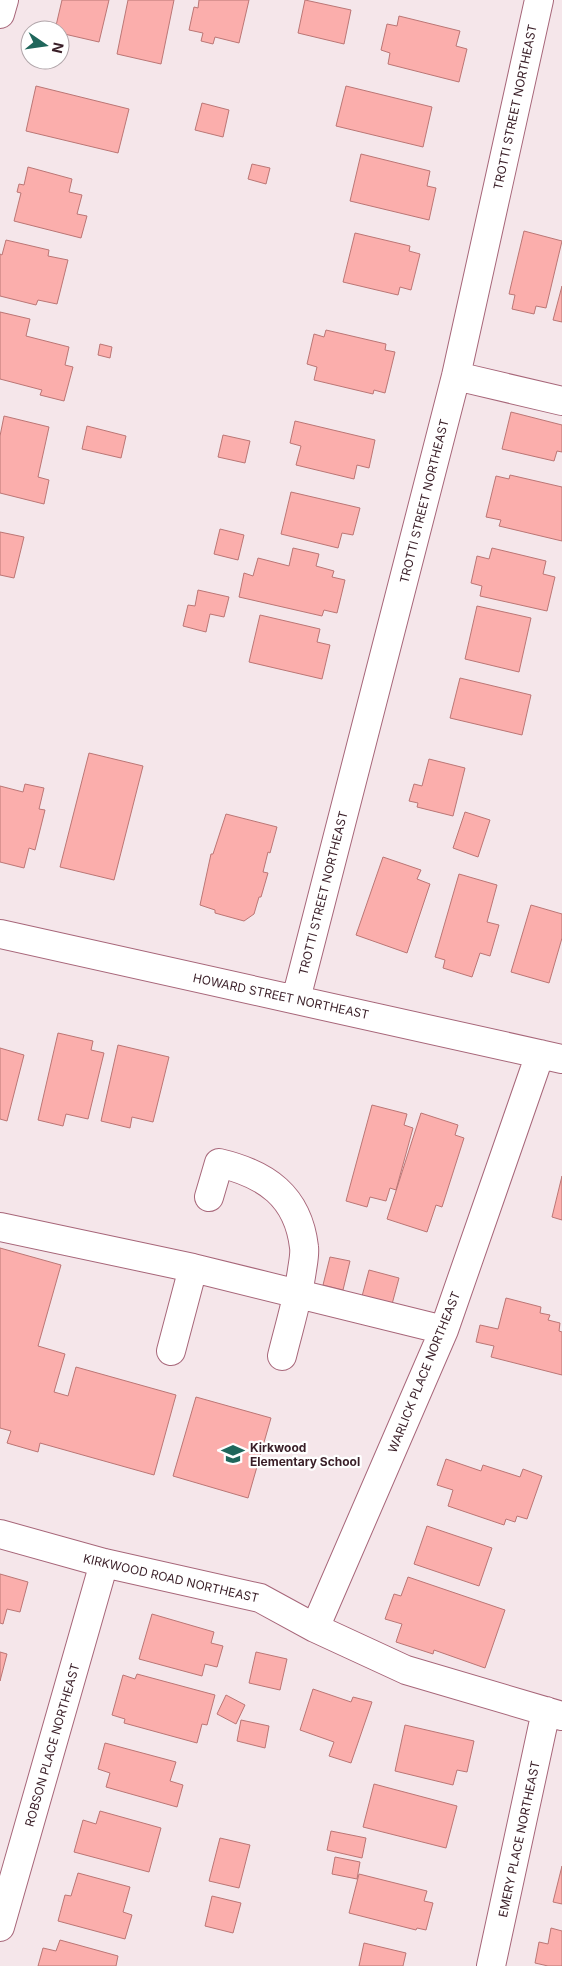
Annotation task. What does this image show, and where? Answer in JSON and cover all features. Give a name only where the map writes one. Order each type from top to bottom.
[{"type":"street","points":[[0,14],[4,0]]},
{"type":"street","name":"TROTTI STREET NORTHEAST","points":[[296,999],[456,376],[532,1]]},
{"type":"street","points":[[456,376],[562,401]]},
{"type":"street","name":"HOWARD STREET NORTHEAST","points":[[0,934],[551,1056]]},
{"type":"street","name":"WARLICK PLACE NORTHEAST","points":[[315,1628],[444,1330],[551,1056]]},
{"type":"street","points":[[209,1197],[219,1163],[238,1167],[267,1182],[287,1198],[297,1220],[304,1249],[298,1294],[282,1356]]},
{"type":"street","points":[[0,1227],[192,1268],[444,1330]]},
{"type":"street","points":[[172,1350],[192,1268]]},
{"type":"street","name":"KIRKWOOD ROAD NORTHEAST","points":[[0,1534],[104,1563],[260,1598],[315,1628],[406,1670],[554,1714]]},
{"type":"street","name":"ROBSON PLACE NORTHEAST","points":[[0,1927],[104,1563]]},
{"type":"street","name":"EMERY PLACE NORTHEAST","points":[[491,1966],[554,1714]]},
{"type":"building","points":[[62,0],[109,0],[99,42],[70,35],[70,20],[57,20]]},
{"type":"building","points":[[128,0],[174,0],[161,64],[117,54]]},
{"type":"building","points":[[199,0],[249,0],[239,43],[215,37],[213,44],[201,41],[203,33],[189,30],[194,7],[198,8]]},
{"type":"building","points":[[305,0],[351,10],[344,44],[298,33]]},
{"type":"building","points":[[399,16],[460,31],[456,46],[467,49],[459,82],[388,64],[390,53],[381,50],[387,24],[397,26]]},
{"type":"building","points":[[36,86],[129,109],[118,153],[26,131]]},
{"type":"building","points":[[346,86],[432,107],[423,147],[336,126]]},
{"type":"building","points":[[202,103],[229,110],[223,137],[195,130]]},
{"type":"building","points":[[361,154],[430,171],[427,186],[436,188],[429,220],[350,201]]},
{"type":"building","points":[[252,164],[270,168],[266,184],[248,179]]},
{"type":"building","points":[[28,167],[72,179],[69,192],[82,195],[77,214],[87,216],[81,238],[14,221],[21,193],[17,192],[19,184],[24,185]]},
{"type":"building","points":[[524,231],[562,241],[546,308],[536,306],[534,314],[512,309],[515,295],[509,294]]},
{"type":"building","points":[[355,233],[410,246],[409,251],[420,254],[411,290],[400,287],[398,295],[343,282]]},
{"type":"building","points":[[6,240],[49,250],[48,256],[68,260],[57,304],[38,300],[36,305],[0,296],[0,254],[2,255]]},
{"type":"building","points":[[562,286],[562,322],[553,320]]},
{"type":"building","points":[[0,312],[30,319],[26,336],[69,347],[65,365],[73,367],[64,401],[40,395],[42,390],[0,379]]},
{"type":"building","points":[[326,330],[386,344],[385,350],[395,352],[385,393],[374,390],[373,394],[314,380],[317,367],[307,364],[314,334],[324,337]]},
{"type":"building","points":[[100,344],[112,347],[110,358],[98,355]]},
{"type":"building","points":[[511,412],[562,425],[562,452],[557,451],[554,461],[502,449]]},
{"type":"building","points":[[4,416],[49,427],[38,477],[49,480],[44,504],[0,493],[0,436]]},
{"type":"building","points":[[295,421],[375,440],[369,468],[357,465],[354,479],[296,465],[301,446],[290,443]]},
{"type":"building","points":[[87,426],[126,436],[121,458],[82,449]]},
{"type":"building","points":[[223,435],[250,441],[245,463],[218,457]]},
{"type":"building","points":[[510,475],[562,487],[562,541],[499,526],[501,520],[486,517],[496,476],[509,479]]},
{"type":"building","points":[[291,492],[360,508],[353,535],[342,533],[338,548],[281,534]]},
{"type":"building","points":[[220,529],[244,535],[238,560],[214,554]]},
{"type":"building","points":[[0,532],[24,537],[14,578],[0,575]]},
{"type":"building","points":[[293,548],[319,554],[316,566],[334,571],[332,577],[345,580],[337,613],[324,610],[322,616],[239,597],[244,573],[253,576],[258,558],[289,566]]},
{"type":"building","points":[[492,548],[546,561],[543,574],[555,577],[547,611],[480,596],[482,586],[471,583],[477,556],[489,559]]},
{"type":"building","points":[[198,590],[229,597],[224,617],[210,614],[206,632],[183,626],[188,605],[195,606]]},
{"type":"building","points":[[477,606],[531,618],[519,672],[465,659]]},
{"type":"building","points":[[260,615],[320,629],[317,642],[330,645],[322,679],[249,662]]},
{"type":"building","points":[[460,678],[531,695],[522,735],[450,718]]},
{"type":"building","points":[[89,753],[143,766],[114,880],[60,867]]},
{"type":"building","points":[[429,759],[465,768],[453,816],[417,807],[418,803],[409,801],[414,784],[422,786]]},
{"type":"building","points":[[25,784],[44,788],[39,809],[45,810],[35,850],[29,848],[24,868],[0,862],[0,786],[23,792]]},
{"type":"building","points":[[465,812],[490,820],[478,857],[453,848]]},
{"type":"building","points":[[226,814],[277,827],[263,872],[268,873],[261,897],[259,897],[254,914],[244,921],[215,913],[215,910],[200,905],[211,854],[213,854]]},
{"type":"building","points":[[383,857],[421,870],[417,879],[430,884],[407,953],[356,935]]},
{"type":"building","points":[[459,874],[497,885],[487,922],[499,925],[490,956],[480,953],[472,977],[443,968],[445,960],[435,957]]},
{"type":"building","points":[[531,905],[562,914],[562,938],[549,983],[511,972]]},
{"type":"building","points":[[58,1033],[93,1041],[91,1050],[104,1053],[88,1119],[66,1114],[63,1126],[38,1120]]},
{"type":"building","points":[[118,1045],[169,1057],[153,1122],[132,1117],[130,1128],[101,1121]]},
{"type":"building","points":[[0,1048],[24,1055],[7,1121],[0,1119]]},
{"type":"building","points":[[372,1105],[407,1114],[404,1125],[413,1128],[396,1190],[390,1188],[386,1201],[370,1197],[367,1207],[346,1201]]},
{"type":"building","points":[[421,1113],[458,1125],[455,1135],[464,1138],[442,1207],[436,1205],[427,1232],[387,1219]]},
{"type":"building","points":[[562,1176],[562,1220],[552,1217]]},
{"type":"building","points":[[0,1248],[61,1265],[38,1346],[65,1354],[54,1392],[68,1396],[76,1367],[176,1395],[154,1475],[40,1443],[38,1452],[7,1443],[11,1431],[0,1428]]},
{"type":"building","points":[[330,1257],[350,1261],[343,1290],[323,1285]]},
{"type":"building","points":[[369,1270],[399,1278],[391,1308],[361,1300]]},
{"type":"building","points":[[506,1298],[541,1307],[540,1313],[550,1315],[548,1320],[560,1323],[559,1331],[562,1332],[562,1375],[491,1357],[494,1346],[476,1342],[480,1325],[498,1329]]},
{"type":"building","points":[[196,1397],[271,1418],[248,1498],[173,1476]]},
{"type":"building","points":[[446,1459],[481,1471],[483,1465],[520,1477],[523,1469],[542,1476],[527,1519],[517,1516],[515,1522],[506,1519],[504,1525],[448,1506],[453,1490],[437,1485]]},
{"type":"building","points":[[427,1526],[492,1548],[479,1586],[414,1564]]},
{"type":"building","points":[[0,1574],[28,1582],[20,1612],[7,1609],[3,1624],[0,1623]]},
{"type":"building","points":[[408,1577],[505,1610],[485,1668],[434,1650],[433,1654],[396,1642],[402,1624],[385,1619],[394,1594],[401,1596]]},
{"type":"building","points":[[152,1614],[214,1632],[211,1643],[223,1646],[217,1667],[205,1664],[202,1676],[139,1659]]},
{"type":"building","points":[[0,1652],[7,1654],[0,1681]]},
{"type":"building","points":[[256,1652],[287,1659],[280,1690],[249,1683]]},
{"type":"building","points":[[137,1674],[215,1695],[207,1725],[202,1724],[197,1743],[124,1723],[125,1719],[112,1715],[123,1675],[135,1679]]},
{"type":"building","points":[[313,1689],[351,1702],[353,1697],[372,1702],[351,1763],[329,1756],[334,1742],[300,1730]]},
{"type":"building","points":[[226,1695],[245,1705],[236,1724],[217,1714]]},
{"type":"building","points":[[241,1720],[269,1726],[265,1748],[237,1741]]},
{"type":"building","points":[[405,1725],[474,1741],[467,1772],[457,1770],[453,1785],[395,1771]]},
{"type":"building","points":[[105,1743],[176,1762],[170,1781],[183,1785],[177,1807],[106,1787],[110,1773],[98,1769]]},
{"type":"building","points":[[374,1784],[457,1806],[446,1848],[363,1827]]},
{"type":"building","points":[[100,1811],[161,1828],[149,1872],[74,1852],[83,1820],[96,1824]]},
{"type":"building","points":[[331,1831],[366,1838],[362,1858],[327,1850]]},
{"type":"building","points":[[220,1838],[250,1845],[239,1888],[209,1881]]},
{"type":"building","points":[[335,1857],[360,1862],[357,1879],[332,1874]]},
{"type":"building","points":[[562,1866],[562,1904],[553,1902]]},
{"type":"building","points":[[78,1873],[130,1887],[123,1912],[132,1915],[125,1939],[58,1921],[65,1895],[71,1896]]},
{"type":"building","points":[[359,1874],[427,1891],[424,1901],[433,1903],[426,1930],[417,1928],[416,1930],[349,1913]]},
{"type":"building","points":[[212,1896],[241,1903],[233,1933],[205,1926]]},
{"type":"building","points":[[551,1928],[562,1931],[562,1966],[548,1966],[535,1963],[539,1942],[548,1944]]},
{"type":"building","points":[[60,1940],[118,1956],[116,1966],[38,1966],[43,1948],[56,1951]]},
{"type":"building","points":[[364,1943],[406,1953],[403,1966],[359,1966]]},
{"type":"place","name":"Kirkwood Elementary School","points":[[233,1454]]}]
